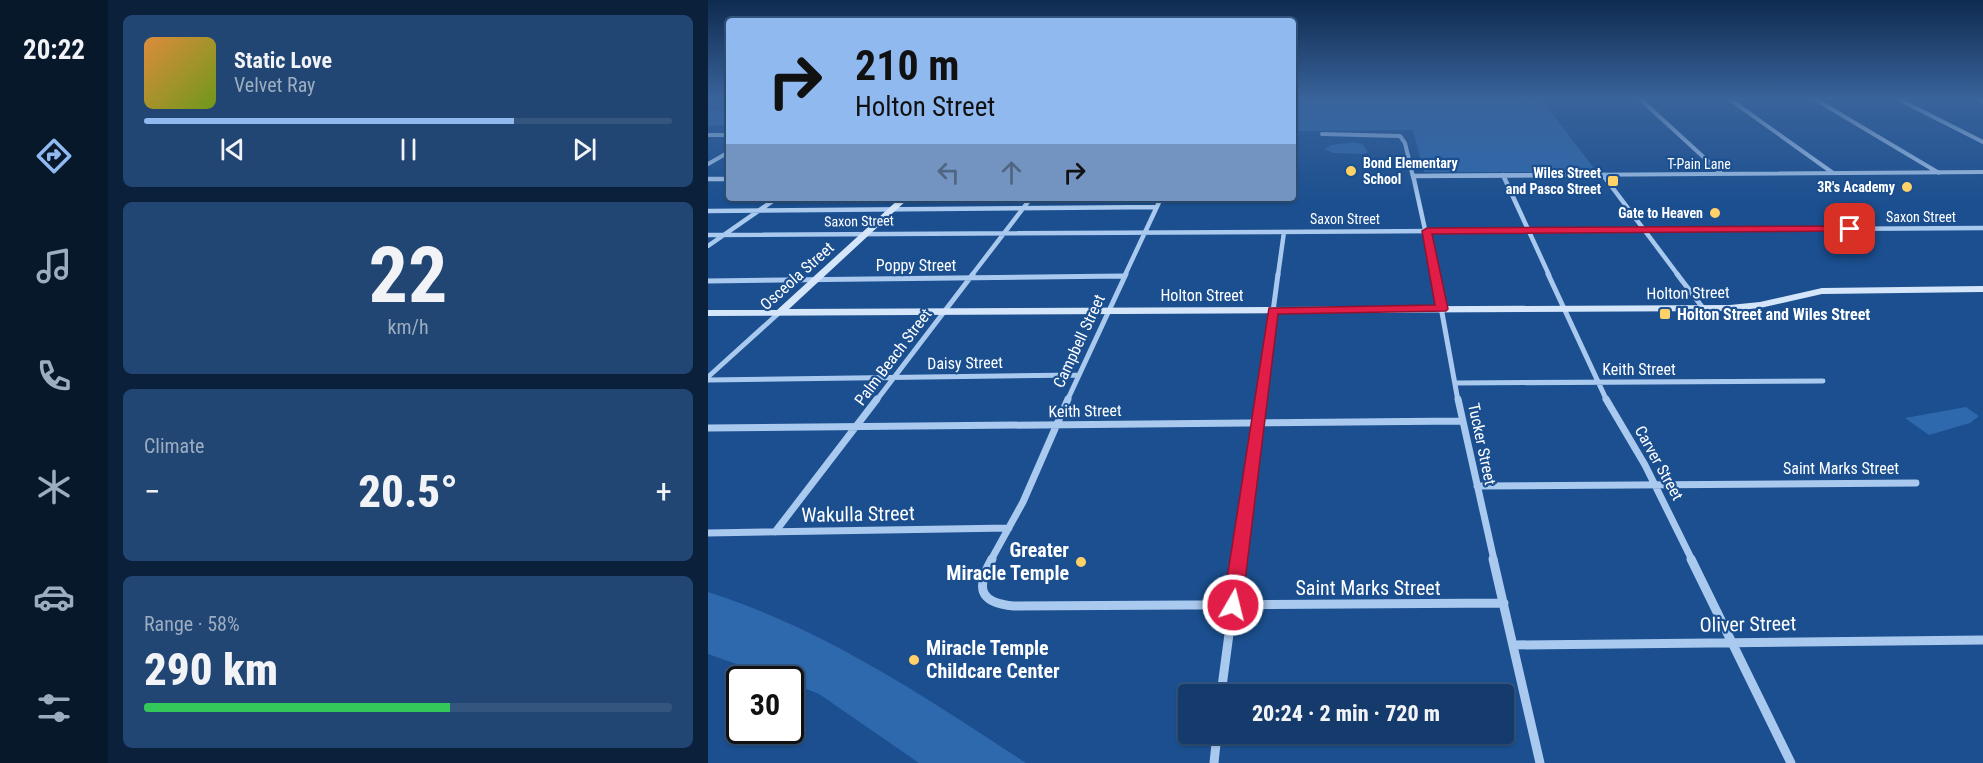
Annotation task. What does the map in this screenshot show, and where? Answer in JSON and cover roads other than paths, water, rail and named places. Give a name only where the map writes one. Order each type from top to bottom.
[{"type":"street","name":"Tucker Street","points":[[1322,134],[1396,135],[1406,143],[1427,231],[1462,421],[1540,763]]},
{"type":"street","points":[[1678,134],[1722,174]]},
{"type":"street","points":[[1778,134],[1834,173]]},
{"type":"street","points":[[1873,134],[1940,173]]},
{"type":"street","points":[[1966,134],[1983,142]]},
{"type":"street","points":[[708,135],[726,135]]},
{"type":"street","points":[[708,164],[726,154]]},
{"type":"street","name":"T-Pain Lane","points":[[1414,176],[1983,172]]},
{"type":"street","points":[[1603,175],[1703,308]]},
{"type":"street","name":"Carver Street","points":[[1503,176],[1598,383],[1654,484],[1791,763]]},
{"type":"street","points":[[708,179],[726,179]]},
{"type":"street","points":[[708,246],[773,201]]},
{"type":"street","name":"Osceola Street","points":[[708,379],[902,201]]},
{"type":"street","name":"Palm Beach Street","points":[[775,532],[1030,201]]},
{"type":"street","name":"Campbell Street","points":[[983,594],[981,582],[983,575],[1023,502],[1055,425],[1159,201]]},
{"type":"street","points":[[708,211],[1156,207]]},
{"type":"street","name":"Saxon Street","points":[[708,235],[1983,228]]},
{"type":"street","points":[[1222,684],[1284,232]]},
{"type":"street","name":"Poppy Street","points":[[708,281],[1124,276]]},
{"type":"street","name":"Holton Street","points":[[708,312],[1703,308],[1760,305],[1822,291],[1983,290]]},
{"type":"street","name":"Daisy Street","points":[[708,379],[1078,375]]},
{"type":"street","name":"Keith Street","points":[[1455,383],[1823,381]]},
{"type":"street","name":"Keith Street","points":[[708,428],[1462,421]]},
{"type":"street","name":"Saint Marks Street","points":[[1477,486],[1916,483]]},
{"type":"street","name":"Wakulla Street","points":[[708,533],[1009,528]]},
{"type":"street","name":"Saint Marks Street","points":[[983,594],[992,602],[1014,606],[1504,603]]},
{"type":"street","name":"Oliver Street","points":[[1514,645],[1983,640]]},
{"type":"street","points":[[1214,763],[1216,744]]},
{"type":"place","name":"Bond Elementary School","points":[[1351,171]]},
{"type":"place","name":"Wiles Street and Pasco Street","points":[[1613,181]]},
{"type":"place","name":"3R's Academy","points":[[1907,187]]},
{"type":"place","name":"Gate to Heaven","points":[[1715,213]]},
{"type":"place","name":"Holton Street and Wiles Street","points":[[1665,314]]},
{"type":"place","name":"Greater Miracle Temple","points":[[1081,562]]},
{"type":"place","name":"Miracle Temple Childcare Center","points":[[914,660]]}]
